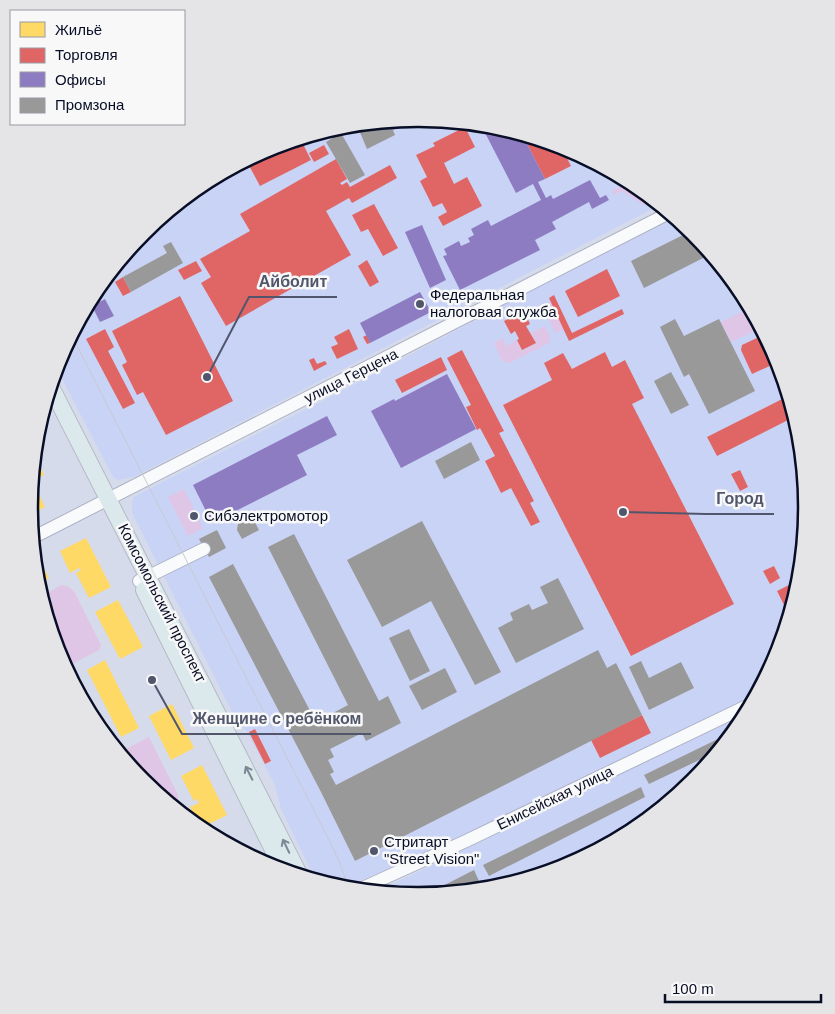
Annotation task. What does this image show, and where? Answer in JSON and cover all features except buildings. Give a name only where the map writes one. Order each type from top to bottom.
[{"type":"main road","name":"Комсомольский проспект","points":[[55,395],[104,501]]},
{"type":"main road","name":"Комсомольский проспект","points":[[51,407],[104,501],[295,867]]},
{"type":"main road","name":"Комсомольский проспект","points":[[144,578],[278,861]]},
{"type":"street","name":"улица Герцена","points":[[38,535],[662,216]]},
{"type":"street","points":[[144,578],[204,549]]},
{"type":"street","name":"Енисейская улица","points":[[371,884],[738,710]]},
{"type":"shaded area","points":[[418,127],[467,130],[516,140],[563,156],[608,178],[653,209],[134,477],[118,480],[113,477],[61,377],[66,362],[88,317],[132,256],[167,221],[186,206],[206,191],[249,166],[295,147],[343,134],[368,130]]},
{"type":"shaded area","points":[[619,185],[629,191],[645,203],[644,205],[622,191],[614,195],[612,191]]},
{"type":"shaded area","points":[[666,220],[703,256],[719,276],[747,317],[769,362],[785,409],[790,433],[797,482],[798,507],[794,557],[785,605],[769,652],[745,701],[450,842],[357,882],[312,872],[281,809],[275,785],[247,732],[237,722],[132,513],[132,502],[134,497],[332,396]],"holes":[[[642,715],[651,733],[600,758],[592,740]]]},
{"type":"shaded area","points":[[551,302],[564,329],[555,333],[546,313],[551,311],[548,304]]},
{"type":"shaded area","points":[[743,311],[754,331],[731,342],[721,322]]},
{"type":"shaded area","points":[[545,326],[550,337],[549,343],[509,363],[502,361],[494,343],[503,338],[506,346],[517,340],[522,350],[536,343],[531,333]]},
{"type":"shaded area","points":[[184,489],[203,528],[188,536],[168,497]]},
{"type":"shaded area","points":[[61,585],[66,586],[75,593],[101,645],[100,649],[72,664],[58,629],[47,593]]},
{"type":"shaded area","points":[[731,721],[703,758],[668,793],[629,823],[586,848],[540,867],[492,880],[442,886],[389,886]]},
{"type":"shaded area","points":[[149,737],[178,795],[177,801],[149,776],[125,749]]},
{"type":"tram line","points":[[75,342],[327,836],[346,880]]},
{"type":"place","name":"Федеральная налоговая служба","points":[[420,304]]},
{"type":"place","name":"Айболит","points":[[207,377]]},
{"type":"place","name":"Город","points":[[623,512]]},
{"type":"place","name":"Сибэлектромотор","points":[[194,516]]},
{"type":"place","name":"Женщине с ребёнком","points":[[152,680]]},
{"type":"place","name":"Стритарт \"Street Vision\"","points":[[374,851]]}]
